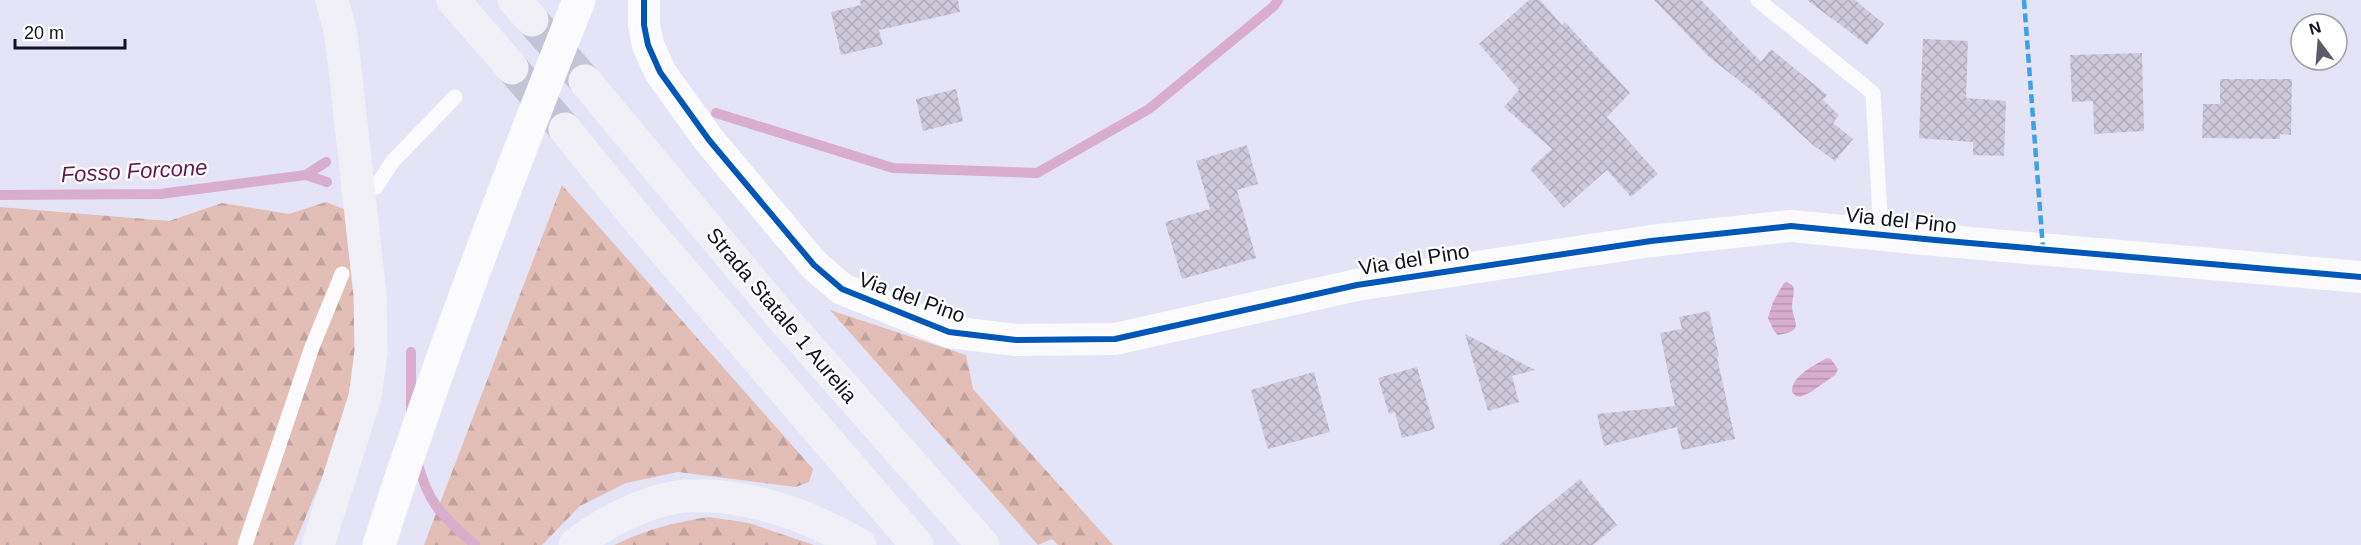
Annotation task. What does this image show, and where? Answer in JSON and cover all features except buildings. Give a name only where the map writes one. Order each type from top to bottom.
[{"type":"highway","points":[[318,545],[365,397],[371,352],[370,295],[341,34],[332,0]]},
{"type":"highway","points":[[453,0],[512,68]]},
{"type":"highway","name":"Strada Statale 1 Aurelia","points":[[585,81],[780,315],[983,545]]},
{"type":"highway","points":[[565,129],[640,222],[917,545]]},
{"type":"highway","points":[[575,545],[610,521],[647,506],[686,496],[723,497],[757,503],[830,528],[860,545]]},
{"type":"street","points":[[380,541],[512,169],[579,0]]},
{"type":"street","name":"Via del Pino","points":[[644,0],[644,25],[648,45],[660,72],[709,140],[814,265],[842,289],[949,332],[1017,340],[1115,339],[1357,285],[1639,243],[1791,226],[2361,277]]},
{"type":"lane","points":[[1758,0],[1873,93],[1881,235]]},
{"type":"lane","points":[[376,188],[393,161],[455,97]]},
{"type":"lane","points":[[245,545],[312,347],[342,274]]},
{"type":"green space","points":[[562,185],[813,469],[809,482],[796,487],[678,472],[626,483],[580,506],[542,545],[424,545]]},
{"type":"green space","points":[[326,202],[354,213],[359,389],[294,545],[0,545],[0,207],[169,221],[222,203],[289,214]]},
{"type":"green space","points":[[830,310],[966,355],[973,389],[1113,545],[1058,545],[1052,539],[1038,545]]},
{"type":"green space","points":[[709,517],[749,523],[814,545],[614,545],[660,527]]},
{"type":"shaded area","points":[[1787,282],[1793,286],[1792,306],[1796,325],[1792,331],[1778,335],[1768,318],[1773,302],[1784,283]]},
{"type":"shaded area","points":[[1827,358],[1831,359],[1838,369],[1835,375],[1811,392],[1800,397],[1796,396],[1792,392],[1799,376]]},
{"type":"waterway","points":[[716,113],[893,168],[1037,173],[1149,109],[1274,6],[1278,0]]},
{"type":"waterway","name":"Fosso Forcone","points":[[0,195],[160,194],[306,175],[326,162]]},
{"type":"waterway","points":[[306,175],[327,182]]},
{"type":"waterway","points":[[411,352],[411,413]]},
{"type":"waterway","points":[[417,461],[426,489],[438,509],[475,545]]},
{"type":"tunnel","points":[[532,20],[585,81]]},
{"type":"tunnel","points":[[512,68],[565,129]]},
{"type":"marked path","points":[[2024,0],[2043,249]]},
{"type":"cycle path","points":[[644,0],[644,25],[648,45],[660,72],[709,140],[814,265],[842,289],[949,332],[1016,340],[1115,339],[1357,285],[1651,241],[1791,226],[2361,277]]}]
